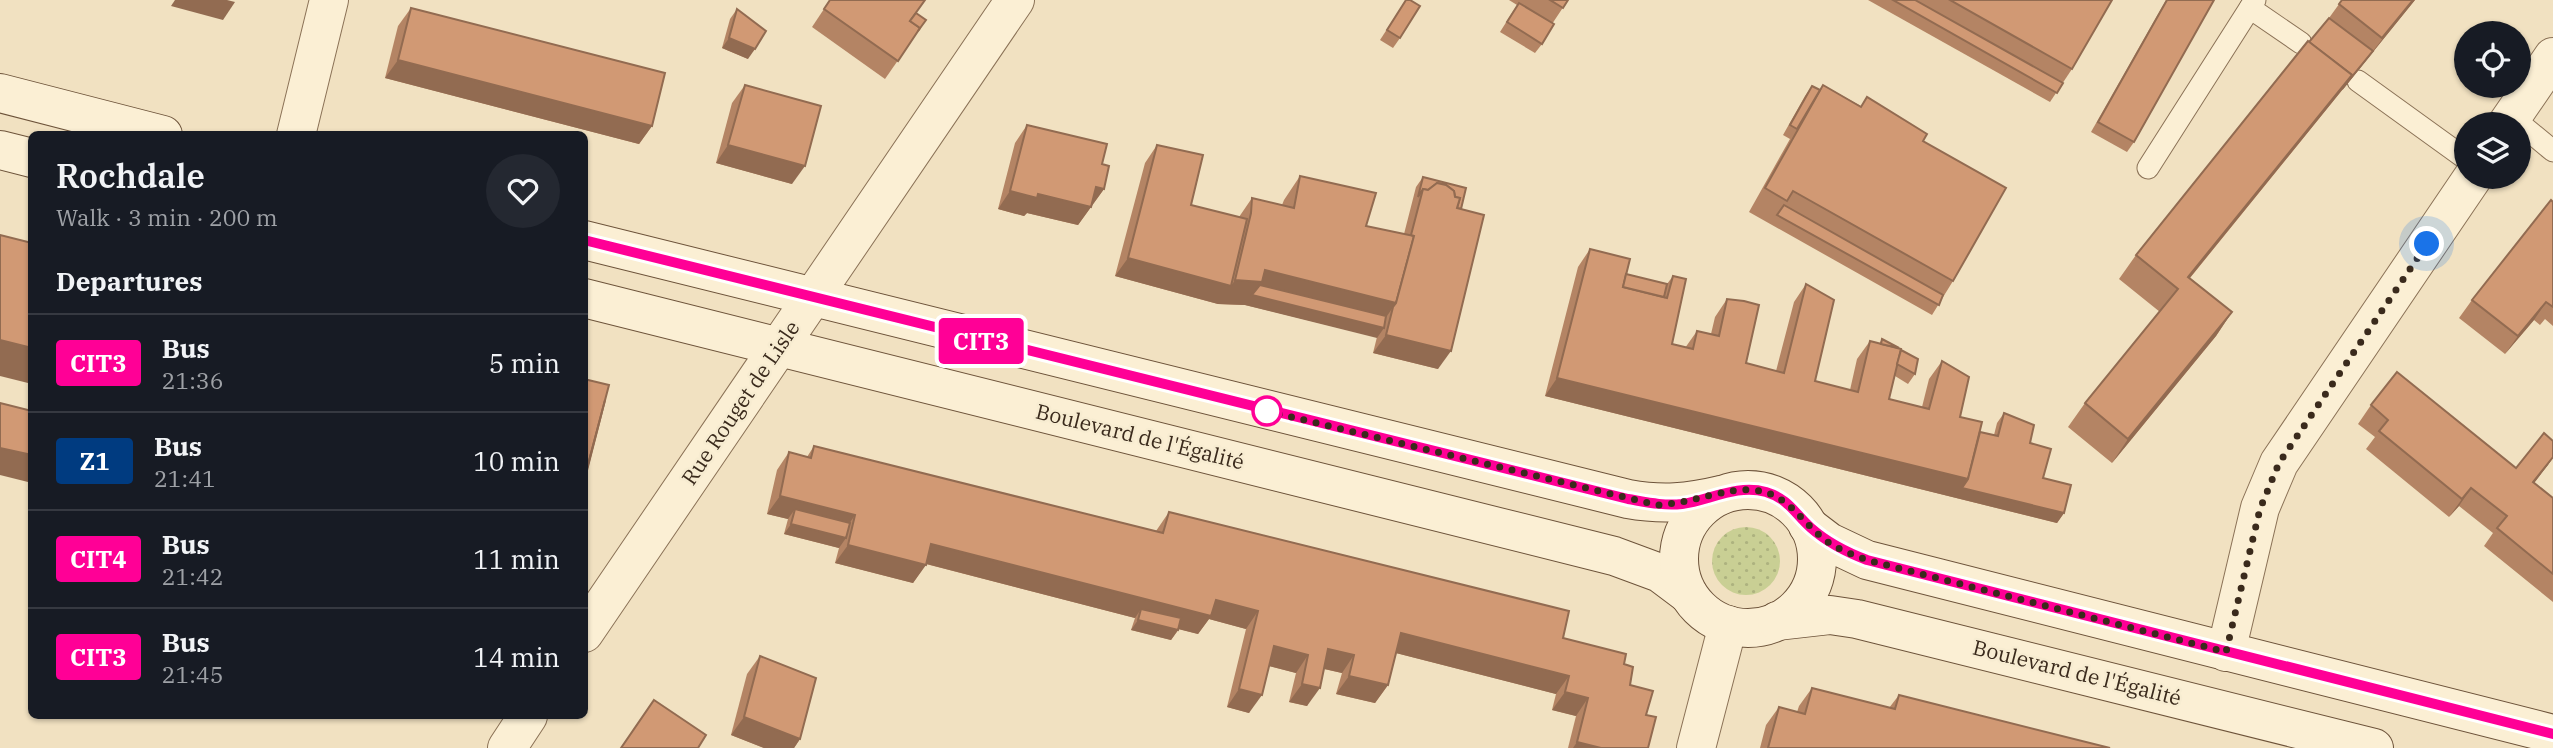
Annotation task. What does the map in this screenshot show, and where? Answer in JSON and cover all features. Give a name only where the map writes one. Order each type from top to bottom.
[{"type":"main road","points":[[297,131],[329,0]]},
{"type":"main road","name":"Rue Rouget de Lisle","points":[[588,627],[1016,0]]},
{"type":"main road","points":[[2516,112],[2553,57]]},
{"type":"main road","points":[[0,93],[147,131]]},
{"type":"main road","points":[[0,150],[28,157]]},
{"type":"main road","points":[[2226,652],[2260,509],[2279,463],[2465,189]]},
{"type":"main road","points":[[588,241],[1628,499],[1657,505],[1680,504],[1743,489],[1776,496],[1795,508],[1808,526],[1829,542],[1867,560],[2553,734]]},
{"type":"main road","name":"Boulevard de l'Égalité","points":[[588,299],[1614,556],[1660,573],[1688,594]]},
{"type":"main road","points":[[1721,495],[1693,516],[1682,537],[1680,571],[1688,594],[1705,613],[1728,625],[1752,628],[1777,621],[1798,607],[1812,586],[1817,562],[1808,526]]},
{"type":"main road","name":"Boulevard de l'Égalité","points":[[1777,621],[1830,615],[1857,619],[2374,748]]},
{"type":"main road","points":[[1696,748],[1728,625]]},
{"type":"main road","points":[[506,748],[526,719]]},
{"type":"lane","points":[[2148,168],[2253,4],[2301,43]]},
{"type":"lane","points":[[2358,81],[2454,150]]},
{"type":"lane","points":[[2531,136],[2553,151]]},
{"type":"green space","points":[[1746,527],[1759,530],[1770,537],[1777,548],[1780,561],[1777,574],[1770,585],[1759,592],[1746,595],[1733,592],[1722,585],[1715,574],[1712,561],[1715,548],[1722,537],[1733,530]]},
{"type":"building","points":[[830,0],[925,0],[910,21],[920,28],[898,61],[824,9]]},
{"type":"building","points":[[1406,0],[1420,6],[1400,38],[1387,30]]},
{"type":"building","points":[[1550,0],[1568,0],[1563,8]]},
{"type":"building","points":[[1893,0],[1915,0],[2063,83],[2057,93]]},
{"type":"building","points":[[1950,0],[2112,0],[2072,69]]},
{"type":"building","points":[[2167,0],[2214,0],[2134,142],[2098,122]]},
{"type":"building","points":[[2342,0],[2413,0],[2382,38],[2339,4]]},
{"type":"building","points":[[1519,3],[1554,24],[1542,44],[1507,22]]},
{"type":"building","points":[[411,8],[665,73],[652,126],[398,60]]},
{"type":"building","points":[[737,9],[766,31],[755,49],[729,38]]},
{"type":"building","points":[[916,13],[926,20],[918,31],[920,28],[910,21]]},
{"type":"building","points":[[2329,18],[2373,51],[2342,89],[2352,75],[2309,42]]},
{"type":"building","points":[[2308,41],[2352,75],[2188,277],[2232,312],[2128,439],[2085,403],[2178,289],[2136,255]]},
{"type":"building","points":[[745,85],[821,106],[805,166],[728,145]]},
{"type":"building","points":[[1823,85],[1861,107],[1867,97],[1927,134],[1923,141],[2006,188],[1953,281],[1793,191],[1787,201],[1765,188]]},
{"type":"building","points":[[1812,86],[1820,90],[1797,129],[1790,125]]},
{"type":"building","points":[[1027,125],[1107,144],[1102,164],[1109,166],[1104,189],[1096,187],[1091,207],[1038,194],[1037,198],[1010,191]]},
{"type":"building","points":[[1157,145],[1203,155],[1191,205],[1247,219],[1231,286],[1128,258]]},
{"type":"building","points":[[1300,176],[1376,193],[1366,226],[1414,236],[1396,303],[1265,270],[1262,282],[1235,280],[1252,198],[1294,208]]},
{"type":"building","points":[[1423,177],[1466,188],[1461,209],[1457,208],[1460,198],[1455,197],[1454,191],[1446,185],[1437,183],[1428,190],[1423,189],[1418,197]]},
{"type":"building","points":[[1437,183],[1446,185],[1454,191],[1455,197],[1460,198],[1457,208],[1484,215],[1451,351],[1386,335],[1414,236],[1411,235],[1423,189],[1428,190]]},
{"type":"building","points":[[2551,200],[2553,307],[2546,302],[2518,336],[2472,300]]},
{"type":"building","points":[[1784,205],[1943,295],[1939,305],[1777,215]]},
{"type":"building","points":[[0,235],[28,242],[28,347],[0,340]]},
{"type":"building","points":[[1590,249],[1630,259],[1623,287],[1667,298],[1673,276],[1686,279],[1672,344],[1693,349],[1697,331],[1719,336],[1727,299],[1744,301],[1759,305],[1746,363],[1784,373],[1806,284],[1834,300],[1815,381],[1858,392],[1870,341],[1901,349],[1889,399],[1929,409],[1942,361],[1969,377],[1960,417],[1982,422],[1968,479],[1557,378]]},
{"type":"building","points":[[1626,274],[1667,284],[1664,297],[1623,287]]},
{"type":"building","points":[[1260,285],[1386,316],[1384,328],[1252,295]]},
{"type":"building","points":[[1882,339],[1899,348],[1881,344]]},
{"type":"building","points":[[1901,350],[1918,359],[1915,374],[1897,364]]},
{"type":"building","points":[[2397,372],[2516,468],[2544,433],[2553,441],[2553,457],[2533,482],[2553,498],[2553,574],[2497,528],[2507,516],[2471,488],[2462,499],[2379,431],[2388,420],[2371,405]]},
{"type":"building","points":[[588,380],[609,385],[588,465]]},
{"type":"building","points":[[0,403],[28,410],[28,454],[0,448]]},
{"type":"building","points":[[2004,413],[2034,425],[2030,443],[2051,449],[2043,478],[2071,485],[2064,513],[1962,488],[1968,479],[1980,432],[1998,436]]},
{"type":"building","points":[[814,446],[1163,533],[1169,512],[1569,611],[1563,638],[1626,654],[1624,664],[1633,667],[1630,685],[1653,691],[1646,715],[1656,717],[1648,748],[1601,748],[1577,742],[1588,698],[1565,692],[1569,676],[1401,633],[1388,685],[1349,676],[1354,655],[1328,649],[1320,688],[1302,684],[1308,655],[1274,646],[1262,695],[1239,689],[1258,611],[1216,600],[1211,616],[931,544],[926,565],[848,545],[855,515],[780,496],[789,452],[811,458]]},
{"type":"building","points":[[795,509],[850,523],[846,538],[791,524]]},
{"type":"building","points":[[1141,609],[1181,618],[1178,630],[1138,620]]},
{"type":"building","points":[[760,656],[816,678],[800,739],[744,717]]},
{"type":"building","points":[[1812,688],[1895,709],[1899,695],[2110,748],[1768,748],[1779,707],[1805,714]]},
{"type":"building","points":[[654,700],[706,735],[698,748],[621,748]]},
{"type":"bus line","name":"CIT3","points":[[588,241],[974,339],[1628,499],[1657,505],[1680,504],[1743,489],[1765,492],[1795,508],[1808,526],[1829,542],[1867,560],[2553,734]]},
{"type":"route","points":[[1267,411],[1657,505],[1680,504],[1743,489],[1765,492],[1795,508],[1808,526],[1829,542],[1867,560],[2226,652],[2260,509],[2279,463],[2427,244]]}]
